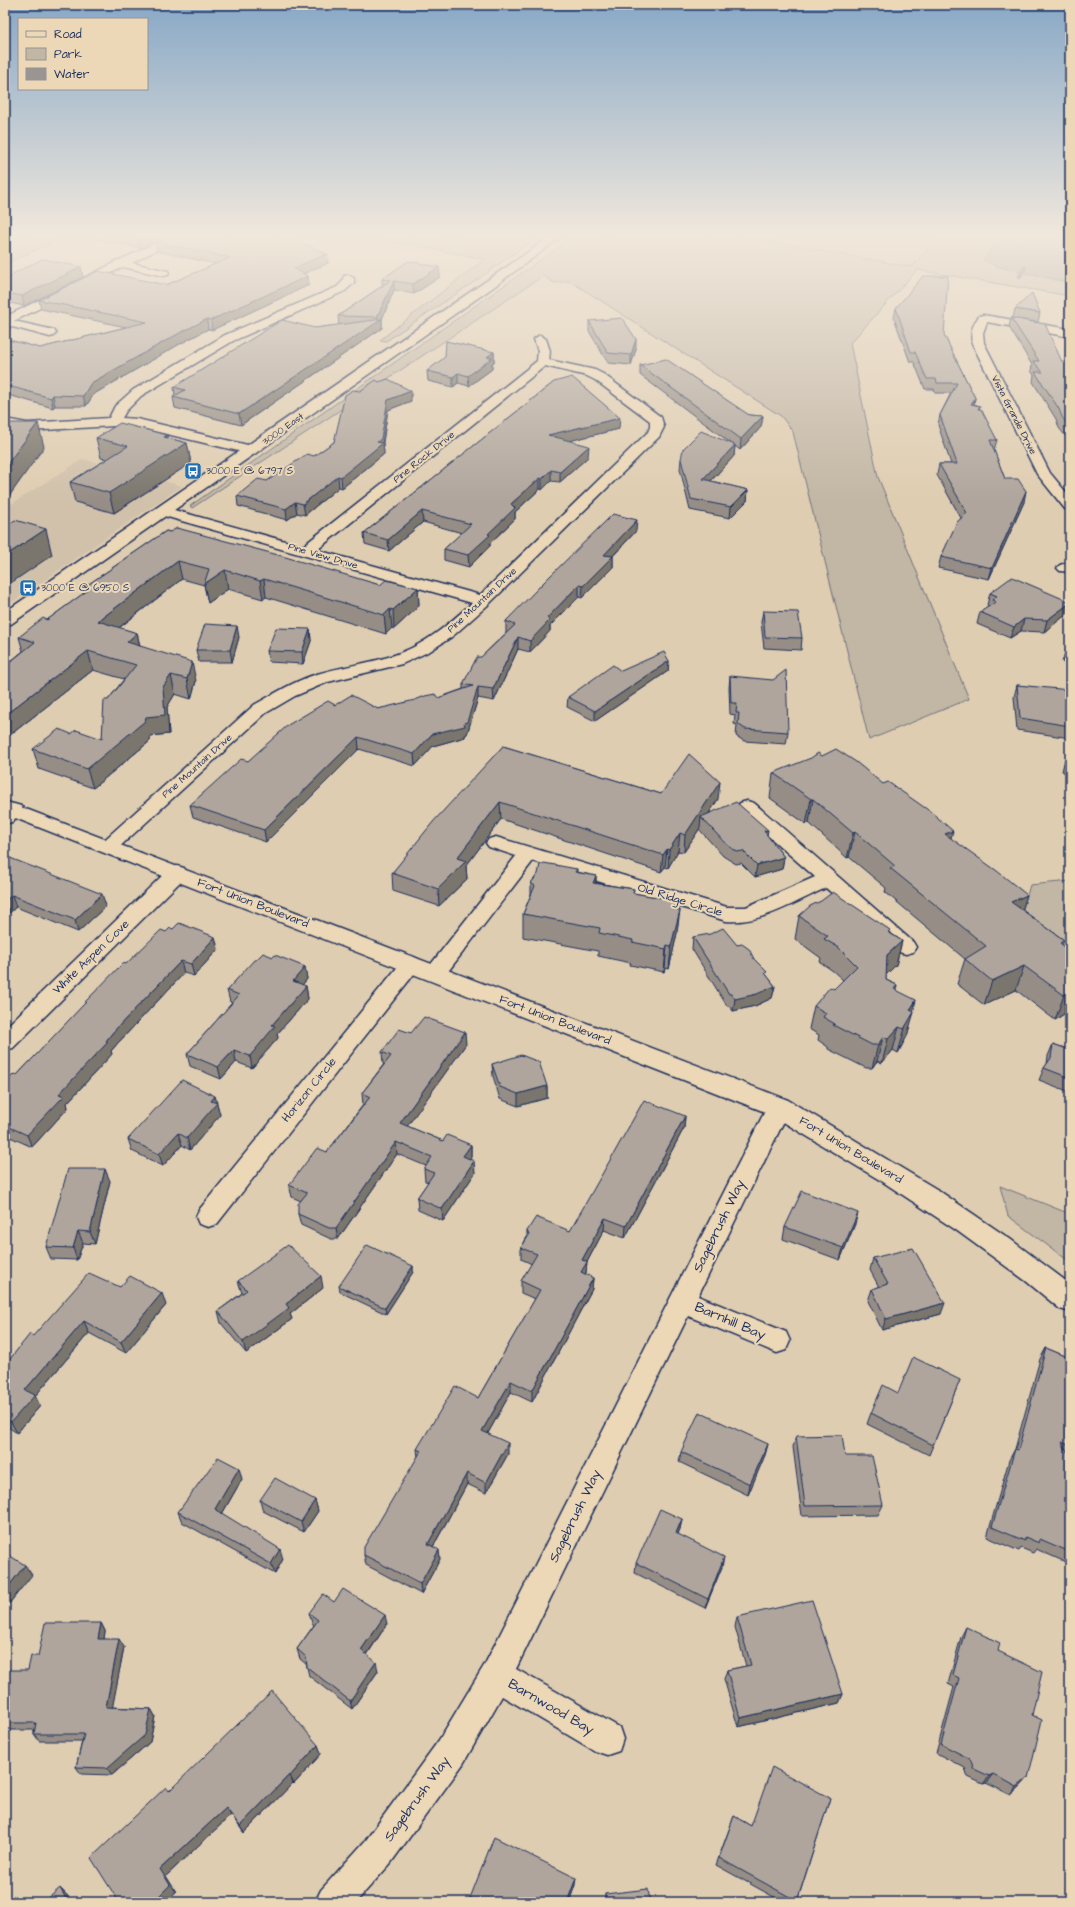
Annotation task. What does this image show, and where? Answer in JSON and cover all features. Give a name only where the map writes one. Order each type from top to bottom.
[{"type":"main road","name":"3000 East","points":[[5,620],[433,324]]},
{"type":"main road","name":"Fort Union Boulevard","points":[[8,812],[177,873],[779,1107],[885,1169],[962,1219],[1070,1300]]},
{"type":"street","points":[[13,324],[50,333]]},
{"type":"street","points":[[114,422],[120,409],[137,393],[243,330],[257,324]]},
{"type":"street","name":"Vista Grande Drive","points":[[980,324],[977,329],[978,343],[1044,474],[1070,506]]},
{"type":"street","name":"Vista Grande Drive","points":[[1018,324],[1070,333]]},
{"type":"street","points":[[540,339],[544,351],[543,362]]},
{"type":"street","name":"Pine Rock Drive","points":[[306,551],[543,362]]},
{"type":"street","name":"Pine Mountain Drive","points":[[108,847],[260,709],[290,692],[322,678],[396,660],[424,648],[447,633],[654,434],[657,427],[656,420],[599,377],[581,370],[543,362]]},
{"type":"street","points":[[5,423],[28,426],[47,426],[114,422],[138,423],[156,426],[251,450]]},
{"type":"street","name":"Pine View Drive","points":[[162,511],[483,600]]},
{"type":"street","points":[[747,807],[906,948]]},
{"type":"street","name":"Old Ridge Circle","points":[[496,843],[726,914],[739,916],[749,914],[829,879]]},
{"type":"street","points":[[435,973],[528,854]]},
{"type":"street","name":"White Aspen Cove","points":[[5,1042],[177,873]]},
{"type":"street","name":"Horizon Circle","points":[[208,1217],[411,964]]},
{"type":"street","name":"Sagebrush Way","points":[[333,1902],[378,1852],[452,1752],[496,1675],[779,1107]]},
{"type":"street","name":"Barnhill Bay","points":[[682,1301],[777,1341]]},
{"type":"street","name":"Barnwood Bay","points":[[496,1675],[607,1739]]},
{"type":"shaded area","points":[[83,459],[182,486],[5,607],[5,508]]},
{"type":"green space","points":[[401,324],[411,324],[386,341],[380,340]]},
{"type":"green space","points":[[449,324],[470,324],[192,508],[190,506]]},
{"type":"green space","points":[[637,324],[867,324],[850,343],[878,477],[969,699],[869,740],[793,432],[781,416]]},
{"type":"green space","points":[[1070,881],[1070,960],[1018,926],[1030,885]]},
{"type":"green space","points":[[1000,1186],[1070,1214],[1070,1262],[1008,1216]]},
{"type":"building","points":[[139,324],[197,324],[91,383],[83,396],[53,395],[51,398],[5,385],[5,339],[40,348]]},
{"type":"building","points":[[276,324],[298,324],[315,328],[345,324],[374,324],[239,414],[173,397],[185,390],[174,387]]},
{"type":"building","points":[[591,324],[626,324],[636,339],[631,355],[608,353]]},
{"type":"building","points":[[901,324],[945,324],[944,335],[975,398],[971,404],[980,406],[978,409],[981,409],[997,440],[990,440],[1005,479],[1018,479],[1026,491],[992,568],[941,557],[957,522],[967,513],[939,464],[957,464],[940,415],[957,383],[937,383],[936,379],[927,379],[915,352],[911,352]]},
{"type":"building","points":[[1015,324],[1045,324],[1062,362],[1070,363],[1070,428],[1035,372],[1043,372],[1033,361],[1039,361]]},
{"type":"building","points":[[446,341],[494,352],[487,357],[492,358],[468,376],[458,373],[453,377],[427,371],[445,357]]},
{"type":"building","points":[[666,359],[749,415],[763,416],[741,439],[640,365]]},
{"type":"building","points":[[572,377],[620,418],[548,435],[589,446],[560,472],[551,470],[542,479],[540,478],[511,504],[515,508],[488,534],[490,535],[468,555],[444,549],[471,524],[422,511],[388,540],[364,533],[554,382]]},
{"type":"building","points":[[388,379],[411,391],[388,400],[381,439],[377,442],[383,443],[341,477],[338,476],[303,504],[295,502],[286,509],[237,496],[258,479],[267,481],[307,454],[314,456],[334,442],[345,395],[353,390],[360,391],[376,380],[379,382]]},
{"type":"building","points":[[5,423],[38,423],[5,467]]},
{"type":"building","points":[[120,423],[167,435],[164,437],[187,443],[109,493],[70,482],[128,446],[96,438]]},
{"type":"building","points":[[701,431],[735,445],[703,479],[748,490],[731,507],[691,499],[681,459],[683,449]]},
{"type":"building","points":[[613,514],[637,520],[604,555],[613,556],[583,586],[579,585],[547,618],[550,620],[530,641],[518,637],[493,689],[478,687],[467,722],[464,723],[465,726],[432,734],[414,754],[358,737],[264,830],[190,805],[241,759],[248,761],[288,725],[328,701],[335,705],[351,695],[378,709],[435,694],[438,698],[473,686],[463,684],[477,657],[481,657],[515,625],[506,621]]},
{"type":"building","points":[[15,520],[46,529],[5,556],[5,527]]},
{"type":"building","points":[[177,528],[282,556],[380,585],[386,580],[418,588],[393,610],[390,609],[384,615],[264,579],[260,581],[225,570],[204,584],[209,569],[178,561],[98,621],[137,633],[127,642],[192,662],[187,679],[171,675],[163,687],[165,715],[146,717],[145,721],[87,769],[33,749],[59,729],[71,734],[76,730],[102,739],[104,700],[108,700],[136,665],[88,651],[5,715],[5,666],[35,642],[19,637],[43,618],[47,620],[88,590],[83,588],[166,531],[170,532]]},
{"type":"building","points":[[1012,577],[1070,603],[1047,620],[1024,619],[1014,627],[980,612],[996,602],[992,600],[997,596],[990,593]]},
{"type":"building","points":[[763,611],[798,612],[802,638],[765,637]]},
{"type":"building","points":[[205,624],[237,626],[230,650],[196,650]]},
{"type":"building","points":[[276,628],[310,629],[302,652],[267,651]]},
{"type":"building","points":[[664,652],[669,661],[595,711],[568,697],[613,665],[621,671]]},
{"type":"building","points":[[786,670],[788,732],[745,729],[738,724],[739,713],[736,713],[737,703],[731,703],[730,676],[773,680]]},
{"type":"building","points":[[1017,685],[1070,690],[1070,726],[1020,718]]},
{"type":"building","points":[[503,746],[661,794],[689,754],[720,782],[685,835],[680,833],[669,850],[667,849],[663,855],[500,802],[457,858],[466,861],[438,889],[392,873],[433,822]]},
{"type":"building","points":[[836,749],[856,762],[883,784],[888,782],[931,812],[953,831],[945,834],[997,871],[1027,895],[1011,902],[1064,940],[1060,943],[1070,951],[1070,991],[1064,995],[1024,966],[992,981],[965,959],[986,946],[890,868],[895,866],[855,832],[853,833],[813,799],[773,773],[811,758],[818,753],[822,756]]},
{"type":"building","points":[[1070,757],[1070,762],[1065,759]]},
{"type":"building","points":[[736,802],[768,830],[764,831],[784,857],[757,865],[743,851],[737,852],[725,843],[701,817]]},
{"type":"building","points":[[5,856],[102,894],[75,920],[12,895],[5,901]]},
{"type":"building","points":[[544,863],[577,869],[575,872],[596,876],[593,883],[634,889],[633,893],[674,900],[672,909],[680,910],[671,946],[667,945],[666,949],[632,942],[633,940],[599,933],[600,928],[523,914],[535,886],[531,883],[538,874],[540,864]]},
{"type":"building","points":[[833,892],[890,930],[888,932],[902,941],[887,955],[886,980],[897,985],[894,989],[916,1000],[910,1010],[914,1012],[904,1029],[899,1027],[888,1039],[883,1037],[878,1045],[872,1045],[833,1025],[835,1024],[823,1017],[826,1013],[814,1006],[830,987],[834,989],[857,966],[838,947],[824,939],[828,936],[799,916],[810,906],[821,901]]},
{"type":"building","points":[[179,923],[215,937],[191,964],[181,961],[113,1032],[106,1041],[108,1042],[59,1094],[64,1096],[27,1135],[5,1125],[5,1083],[14,1074],[17,1075],[123,963],[126,964],[161,930],[166,932],[170,928],[173,929]]},
{"type":"building","points":[[723,928],[737,945],[742,944],[749,949],[754,959],[767,972],[765,973],[775,986],[757,994],[735,999],[731,994],[729,994],[693,937],[710,934]]},
{"type":"building","points":[[263,953],[273,957],[275,955],[305,967],[293,981],[306,986],[272,1025],[275,1026],[250,1056],[234,1050],[218,1067],[187,1054],[239,995],[227,990],[254,960],[256,960]]},
{"type":"building","points":[[424,1017],[465,1032],[400,1123],[443,1141],[447,1135],[471,1145],[463,1156],[474,1161],[442,1209],[417,1198],[434,1173],[424,1169],[432,1157],[396,1142],[336,1228],[329,1228],[298,1214],[298,1204],[307,1193],[289,1185],[317,1148],[327,1152],[370,1097],[362,1093],[391,1056],[382,1052],[399,1029],[411,1033]]},
{"type":"building","points":[[1053,1044],[1070,1050],[1070,1078],[1044,1068],[1051,1058]]},
{"type":"building","points":[[521,1055],[539,1062],[547,1086],[518,1094],[500,1087],[492,1064]]},
{"type":"building","points":[[182,1080],[215,1096],[211,1101],[217,1103],[187,1138],[178,1133],[159,1154],[128,1139]]},
{"type":"building","points":[[644,1100],[685,1116],[626,1226],[605,1218],[582,1260],[587,1262],[581,1272],[593,1278],[532,1391],[511,1381],[482,1431],[508,1443],[486,1483],[467,1473],[428,1544],[439,1550],[420,1584],[364,1555],[364,1547],[421,1451],[417,1449],[455,1386],[478,1398],[540,1290],[521,1281],[537,1254],[521,1248],[529,1235],[527,1231],[536,1217],[570,1231]]},
{"type":"building","points":[[68,1169],[105,1169],[90,1232],[78,1231],[73,1248],[46,1247]]},
{"type":"building","points":[[802,1191],[858,1213],[843,1248],[785,1227]]},
{"type":"building","points":[[288,1245],[321,1276],[286,1304],[289,1308],[243,1342],[218,1311],[247,1290],[238,1281]]},
{"type":"building","points":[[367,1245],[413,1266],[385,1308],[339,1286]]},
{"type":"building","points":[[913,1248],[945,1303],[886,1319],[872,1289],[888,1284],[873,1258]]},
{"type":"building","points":[[89,1273],[120,1287],[130,1276],[162,1293],[121,1342],[84,1321],[25,1390],[35,1395],[11,1422],[5,1418],[5,1358],[9,1360],[30,1334],[33,1336]]},
{"type":"building","points":[[1046,1348],[1070,1358],[1070,1446],[1062,1442],[1070,1457],[1070,1552],[1040,1539],[1039,1543],[1025,1537],[1025,1541],[992,1527],[1015,1449],[1018,1450]]},
{"type":"building","points":[[913,1357],[960,1380],[933,1445],[871,1413],[883,1385],[898,1393]]},
{"type":"building","points":[[699,1412],[768,1444],[750,1484],[681,1452]]},
{"type":"building","points":[[842,1435],[845,1456],[872,1456],[883,1505],[805,1506],[796,1436]]},
{"type":"building","points":[[218,1457],[239,1468],[215,1509],[280,1549],[271,1564],[178,1512]]},
{"type":"building","points":[[275,1478],[315,1500],[301,1522],[260,1500]]},
{"type":"building","points":[[660,1509],[682,1519],[676,1533],[724,1557],[708,1599],[636,1563]]},
{"type":"building","points":[[5,1553],[25,1565],[5,1591]]},
{"type":"building","points":[[343,1589],[385,1615],[361,1650],[376,1662],[350,1701],[307,1667],[306,1657],[297,1649],[318,1620],[309,1613],[323,1594],[334,1602]]},
{"type":"building","points":[[812,1600],[843,1694],[740,1718],[727,1670],[751,1665],[737,1617]]},
{"type":"building","points":[[45,1623],[101,1623],[98,1639],[119,1639],[106,1707],[151,1709],[145,1735],[107,1768],[76,1767],[84,1734],[34,1734],[36,1723],[5,1723],[5,1681],[8,1670],[28,1670],[31,1656],[38,1656]]},
{"type":"building","points":[[966,1627],[1000,1643],[998,1651],[1042,1672],[1032,1715],[1042,1720],[1028,1778],[1017,1787],[993,1774],[989,1776],[974,1769],[970,1759],[941,1744],[959,1678],[953,1675]]},
{"type":"building","points":[[272,1691],[318,1745],[290,1776],[289,1775],[240,1826],[226,1808],[160,1869],[170,1885],[153,1902],[119,1902],[91,1858],[166,1787],[169,1791]]},
{"type":"building","points":[[772,1767],[830,1798],[797,1901],[719,1858],[734,1816],[751,1826]]},
{"type":"building","points":[[494,1837],[576,1878],[567,1902],[478,1902],[470,1898]]},
{"type":"building","points":[[60,1888],[68,1902],[44,1902]]},
{"type":"building","points":[[648,1889],[650,1902],[606,1902],[605,1894]]},
{"type":"place","name":"3000 E @ 6797 S","points":[[193,471]]},
{"type":"place","name":"3000 E @ 6950 S","points":[[28,588]]}]
